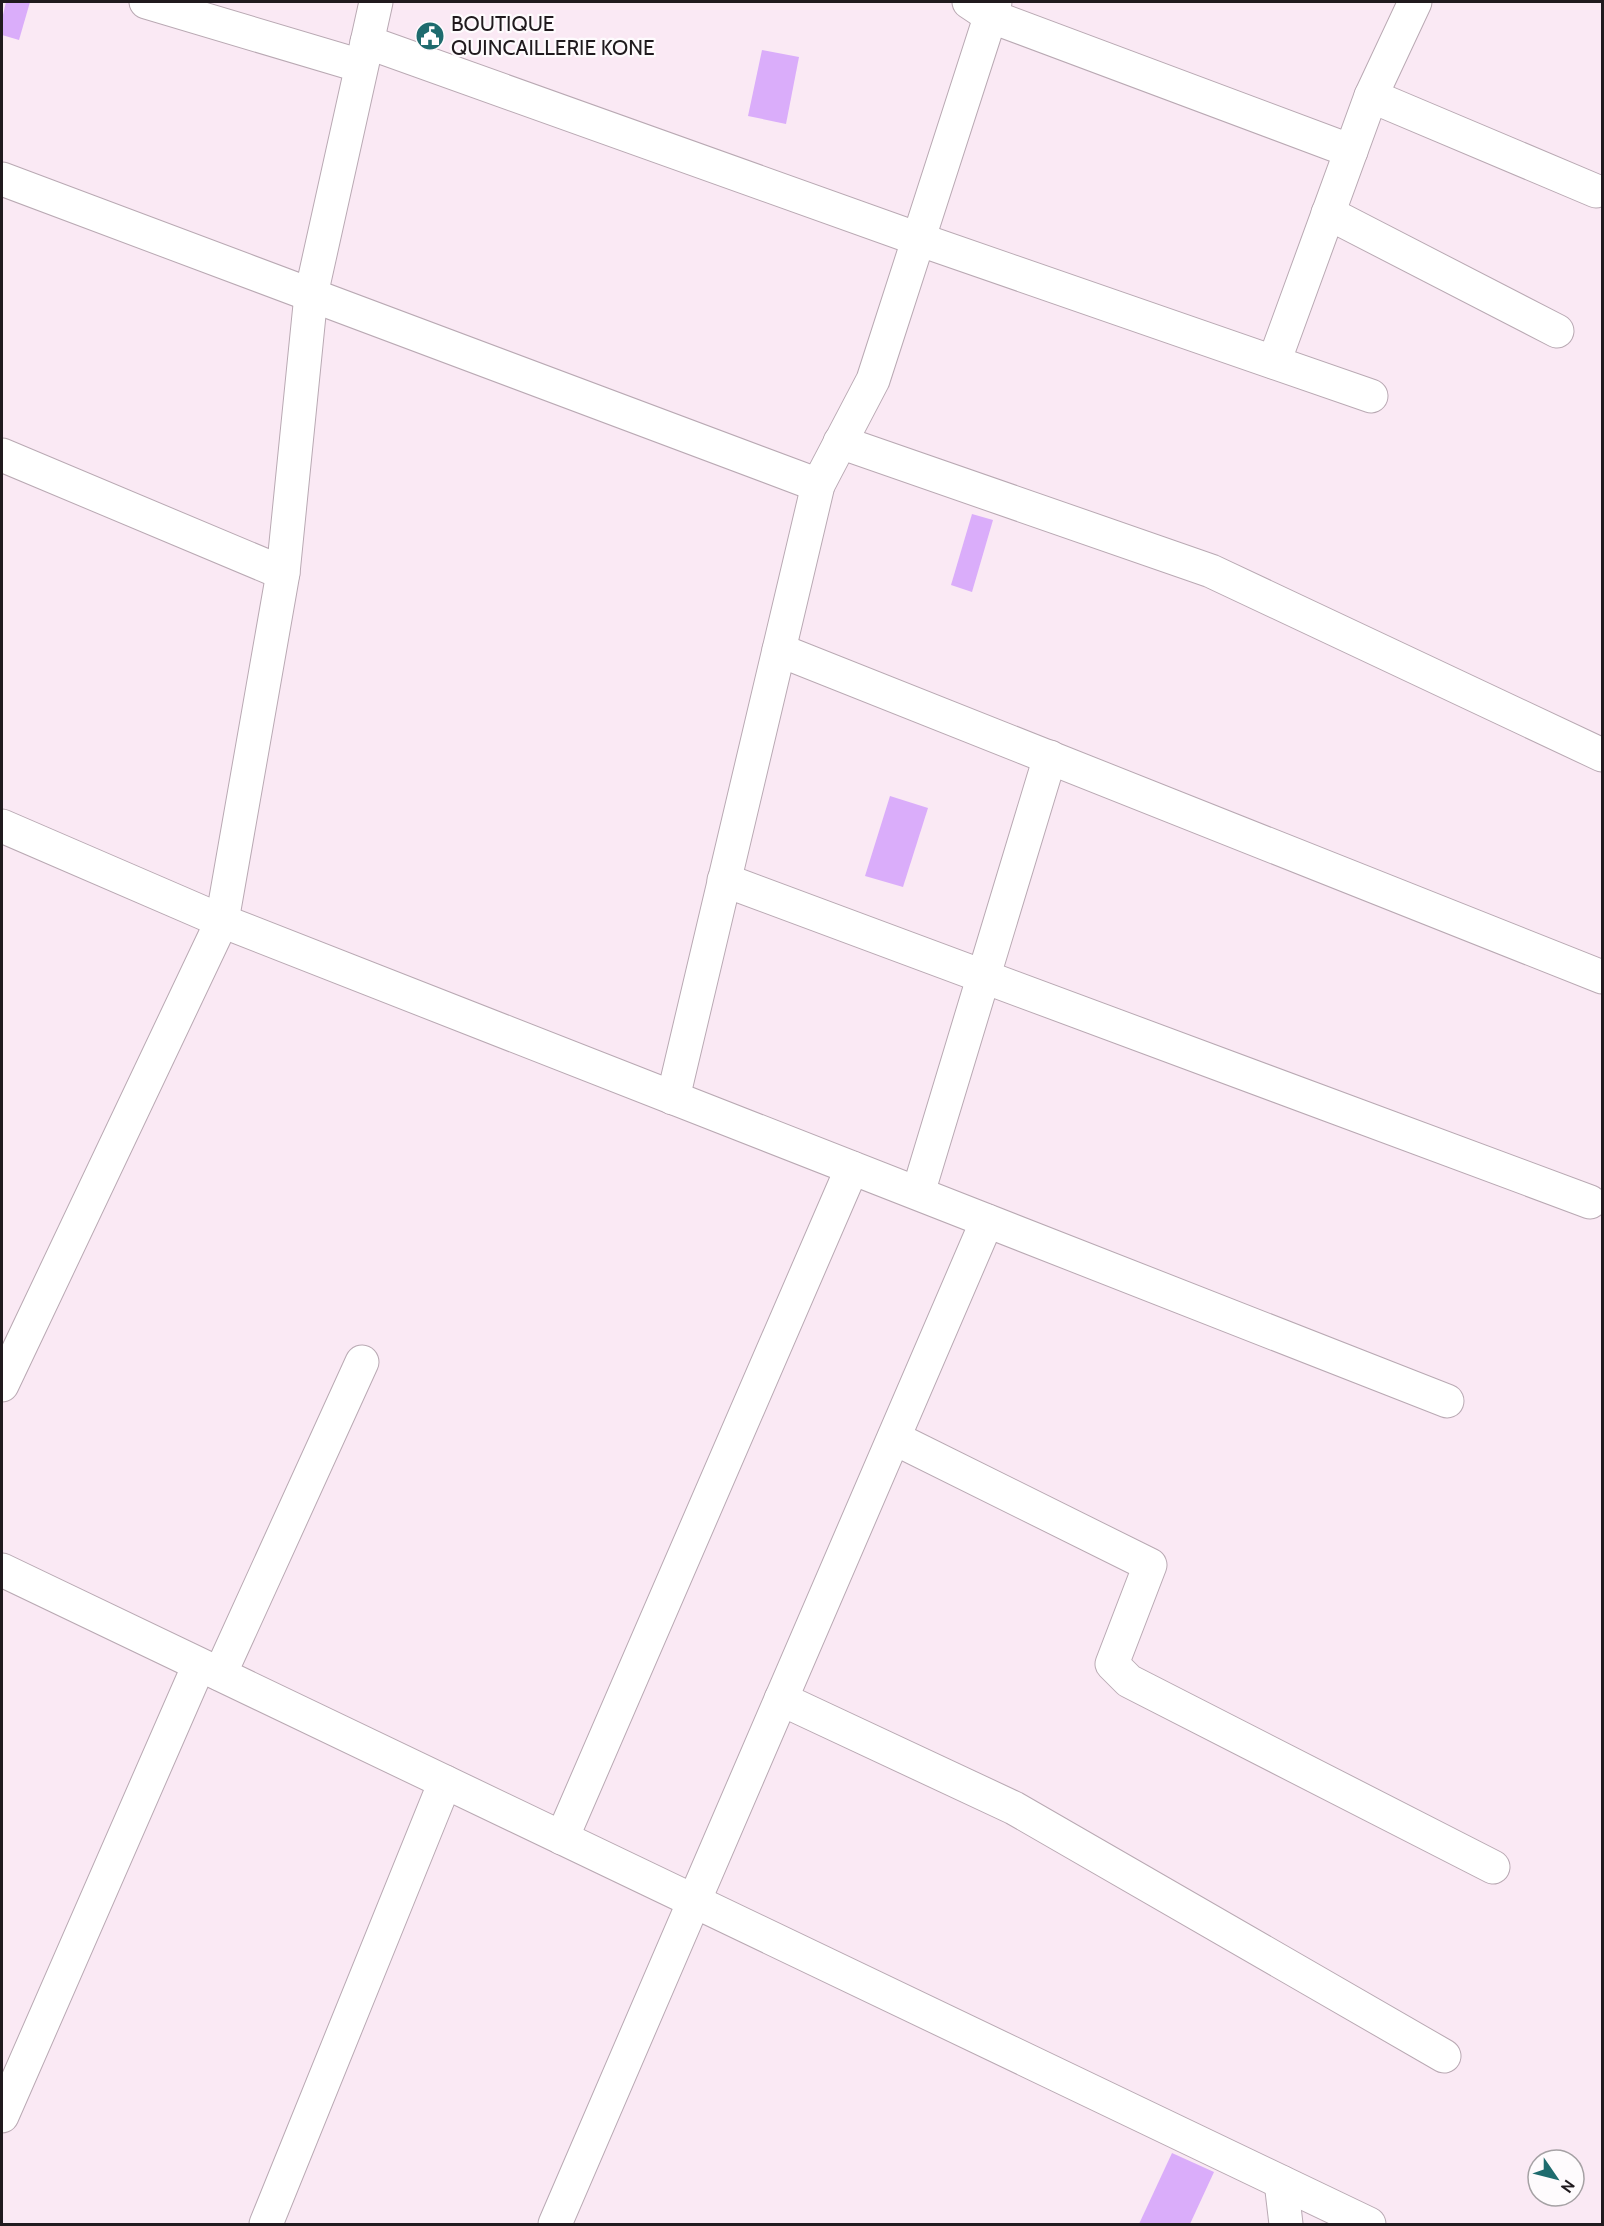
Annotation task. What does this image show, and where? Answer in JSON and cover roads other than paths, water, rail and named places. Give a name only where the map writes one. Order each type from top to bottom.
[{"type":"street","points":[[146,2],[364,54],[918,239],[1371,396]]},
{"type":"street","points":[[2,1385],[222,921],[283,573],[311,295],[376,2]]},
{"type":"street","points":[[1274,362],[1371,96],[1414,2]]},
{"type":"street","points":[[673,1098],[818,484],[873,380],[918,239],[984,6],[1351,151]]},
{"type":"street","points":[[1371,96],[1596,191]]},
{"type":"street","points":[[2,179],[818,484]]},
{"type":"street","points":[[1328,213],[1557,331]]},
{"type":"street","points":[[840,442],[1211,571],[1602,755]]},
{"type":"street","points":[[2,455],[283,573]]},
{"type":"street","points":[[779,650],[1602,977]]},
{"type":"street","points":[[918,1193],[1050,757]]},
{"type":"street","points":[[2,826],[222,921],[1447,1401]]},
{"type":"street","points":[[724,880],[1590,1202]]},
{"type":"street","points":[[562,1838],[852,1168]]},
{"type":"street","points":[[555,2224],[987,1221]]},
{"type":"street","points":[[2,2116],[209,1670],[362,1362]]},
{"type":"street","points":[[894,1438],[1150,1565],[1112,1664],[1129,1681],[1493,1867]]},
{"type":"street","points":[[2,1570],[1369,2224]]},
{"type":"street","points":[[781,1699],[1014,1808],[1444,2056]]},
{"type":"street","points":[[266,2224],[445,1782]]},
{"type":"street","points":[[1281,2182],[1286,2224]]},
{"type":"place","name":"BOUTIQUE QUINCAILLERIE KONE","points":[[430,36]]}]
